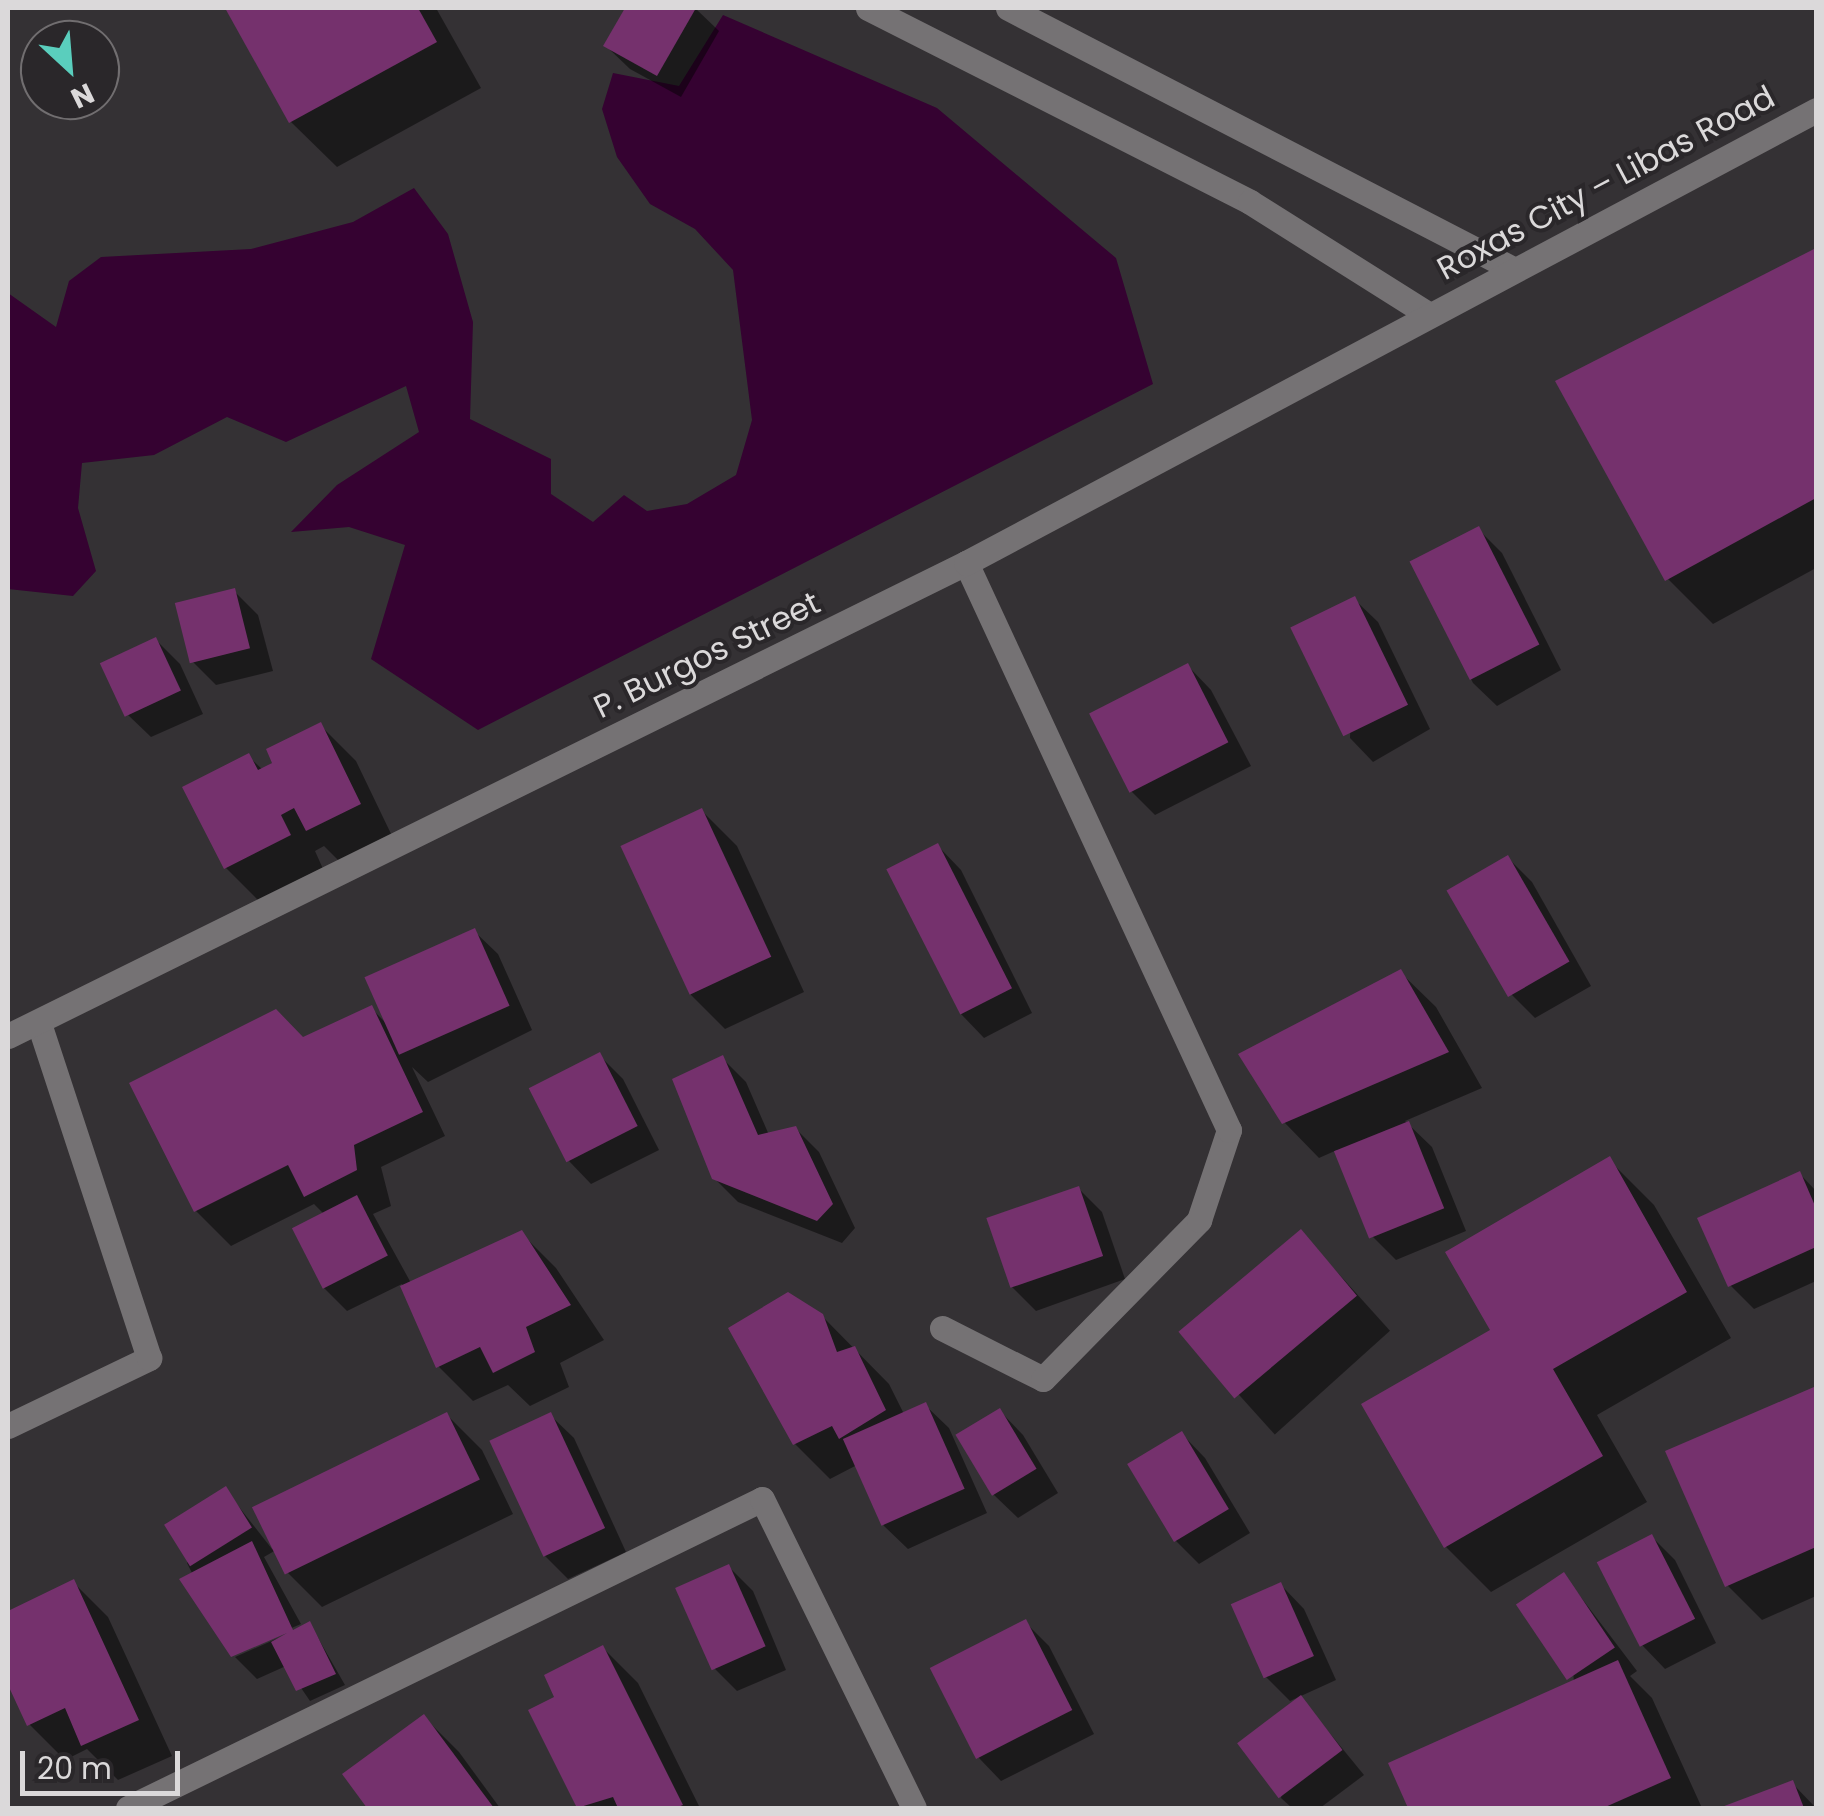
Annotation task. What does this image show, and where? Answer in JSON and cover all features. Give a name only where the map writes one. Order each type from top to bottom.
[{"type":"street","points":[[868,8],[1250,202],[1426,313]]},
{"type":"street","points":[[1008,8],[1513,269]]},
{"type":"street","name":"Roxas City – Libas Road","points":[[1426,313],[1816,110]]},
{"type":"street","name":"P. Burgos Street","points":[[8,1036],[966,564],[1426,313]]},
{"type":"street","points":[[942,1328],[1044,1379],[1199,1220],[1230,1130],[966,564]]},
{"type":"street","points":[[8,1426],[149,1358],[39,1022]]},
{"type":"street","points":[[128,1808],[762,1498],[914,1808]]},
{"type":"shaded area","points":[[723,15],[937,108],[1116,258],[1153,384],[478,730],[371,659],[405,545],[349,527],[291,532],[337,485],[419,432],[406,386],[286,442],[227,417],[154,455],[82,463],[78,508],[96,571],[73,596],[8,589],[8,293],[56,327],[69,281],[101,257],[251,249],[353,222],[414,188],[448,234],[473,322],[470,419],[551,459],[551,494],[593,522],[624,495],[647,511],[687,504],[736,475],[752,420],[733,270],[695,229],[650,204],[617,157],[602,109],[613,73],[679,86]]},
{"type":"building","points":[[225,8],[418,8],[437,42],[289,123]]},
{"type":"building","points":[[625,8],[696,8],[657,76],[603,46]]},
{"type":"building","points":[[1816,248],[1816,498],[1665,581],[1555,381]]},
{"type":"building","points":[[1479,526],[1539,645],[1470,680],[1410,561]]},
{"type":"building","points":[[235,588],[250,648],[190,663],[175,603]]},
{"type":"building","points":[[1355,596],[1408,705],[1343,736],[1290,628]]},
{"type":"building","points":[[156,637],[181,690],[125,717],[100,663]]},
{"type":"building","points":[[1188,663],[1228,742],[1130,793],[1089,713]]},
{"type":"building","points":[[321,722],[361,804],[306,831],[294,808],[281,815],[291,835],[224,869],[182,787],[249,753],[258,770],[272,763],[266,749]]},
{"type":"building","points":[[702,808],[771,957],[690,995],[620,846]]},
{"type":"building","points":[[938,843],[1012,988],[960,1015],[886,869]]},
{"type":"building","points":[[1508,855],[1570,962],[1508,997],[1447,891]]},
{"type":"building","points":[[475,928],[510,1006],[399,1055],[364,977]]},
{"type":"building","points":[[1401,969],[1449,1052],[1282,1124],[1238,1054]]},
{"type":"building","points":[[372,1005],[423,1112],[354,1145],[357,1170],[304,1197],[288,1165],[194,1212],[129,1083],[276,1009],[303,1037]]},
{"type":"building","points":[[600,1052],[638,1126],[566,1162],[529,1088]]},
{"type":"building","points":[[723,1055],[758,1135],[796,1126],[833,1204],[817,1221],[712,1179],[672,1079]]},
{"type":"building","points":[[1409,1121],[1444,1208],[1369,1238],[1334,1151]]},
{"type":"building","points":[[1610,1156],[1687,1292],[1553,1369],[1603,1456],[1444,1548],[1361,1404],[1490,1330],[1445,1252]]},
{"type":"building","points":[[1800,1171],[1816,1208],[1816,1247],[1728,1287],[1697,1218]]},
{"type":"building","points":[[1079,1186],[1103,1256],[1010,1288],[986,1218]]},
{"type":"building","points":[[357,1195],[388,1256],[323,1289],[292,1228]]},
{"type":"building","points":[[1301,1229],[1357,1296],[1234,1398],[1178,1332]]},
{"type":"building","points":[[522,1230],[571,1305],[526,1327],[535,1352],[493,1373],[480,1347],[436,1368],[400,1286]]},
{"type":"building","points":[[788,1292],[823,1314],[837,1352],[855,1346],[886,1410],[839,1439],[832,1426],[793,1445],[728,1328]]},
{"type":"building","points":[[1814,1387],[1816,1547],[1725,1587],[1665,1451]]},
{"type":"building","points":[[926,1402],[965,1489],[882,1526],[843,1439]]},
{"type":"building","points":[[1000,1408],[1037,1469],[992,1496],[955,1435]]},
{"type":"building","points":[[447,1412],[480,1479],[285,1575],[252,1507]]},
{"type":"building","points":[[551,1412],[605,1528],[543,1557],[489,1441]]},
{"type":"building","points":[[1182,1431],[1229,1509],[1174,1542],[1127,1464]]},
{"type":"building","points":[[226,1486],[252,1528],[190,1566],[164,1525]]},
{"type":"building","points":[[1652,1534],[1695,1619],[1640,1647],[1597,1562]]},
{"type":"building","points":[[252,1541],[293,1630],[310,1621],[336,1674],[296,1691],[271,1642],[287,1633],[231,1657],[179,1579]]},
{"type":"building","points":[[729,1564],[766,1646],[712,1670],[675,1588]]},
{"type":"building","points":[[1564,1572],[1615,1647],[1567,1680],[1516,1604]]},
{"type":"building","points":[[74,1579],[139,1720],[81,1746],[65,1708],[27,1726],[8,1685],[8,1611]]},
{"type":"building","points":[[1281,1582],[1314,1656],[1264,1678],[1231,1604]]},
{"type":"building","points":[[1026,1619],[1072,1710],[976,1759],[930,1668]]},
{"type":"building","points":[[603,1645],[683,1805],[618,1808],[613,1797],[577,1808],[528,1710],[554,1697],[544,1675]]},
{"type":"building","points":[[1618,1660],[1671,1778],[1603,1808],[1408,1808],[1388,1763]]},
{"type":"building","points":[[1301,1695],[1343,1750],[1279,1798],[1237,1743]]},
{"type":"building","points":[[424,1714],[494,1808],[367,1808],[342,1774]]},
{"type":"building","points":[[1793,1780],[1804,1808],[1719,1808]]}]
